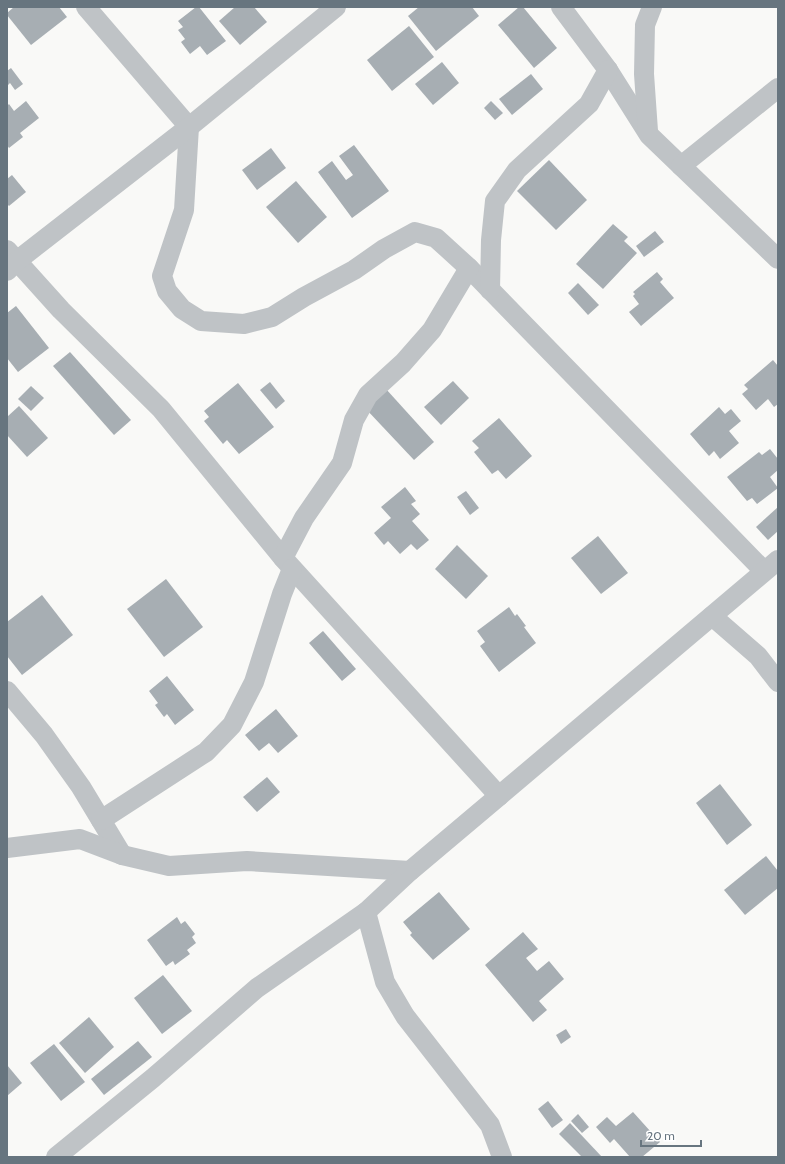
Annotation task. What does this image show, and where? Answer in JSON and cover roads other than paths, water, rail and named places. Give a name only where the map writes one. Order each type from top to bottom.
[{"type":"street","points":[[56,1157],[153,1078],[257,988],[366,912],[498,796],[771,566],[469,268],[436,238],[415,232],[384,249],[354,270],[304,297],[272,317],[244,324],[201,321],[182,309],[167,291],[162,276],[184,210],[189,127],[86,7]]},
{"type":"street","points":[[336,7],[189,127],[11,260],[160,409],[287,564],[498,796]]},
{"type":"street","points":[[561,7],[608,70],[649,135],[778,259]]},
{"type":"street","points":[[649,135],[644,74],[645,25],[652,7]]},
{"type":"street","points":[[490,290],[491,240],[494,200],[518,170],[589,104],[608,70]]},
{"type":"street","points":[[681,166],[778,88]]},
{"type":"street","points":[[100,820],[206,752],[232,725],[254,682],[282,594],[287,564],[304,518],[342,463],[354,420],[368,395],[403,363],[432,330],[469,268]]},
{"type":"street","points":[[712,616],[758,656],[778,682]]},
{"type":"street","points":[[7,691],[44,735],[81,788],[122,855]]},
{"type":"street","points":[[7,848],[80,839],[122,855],[169,866],[247,861],[410,872]]},
{"type":"street","points":[[366,912],[385,982],[405,1016],[490,1125],[502,1157]]}]
